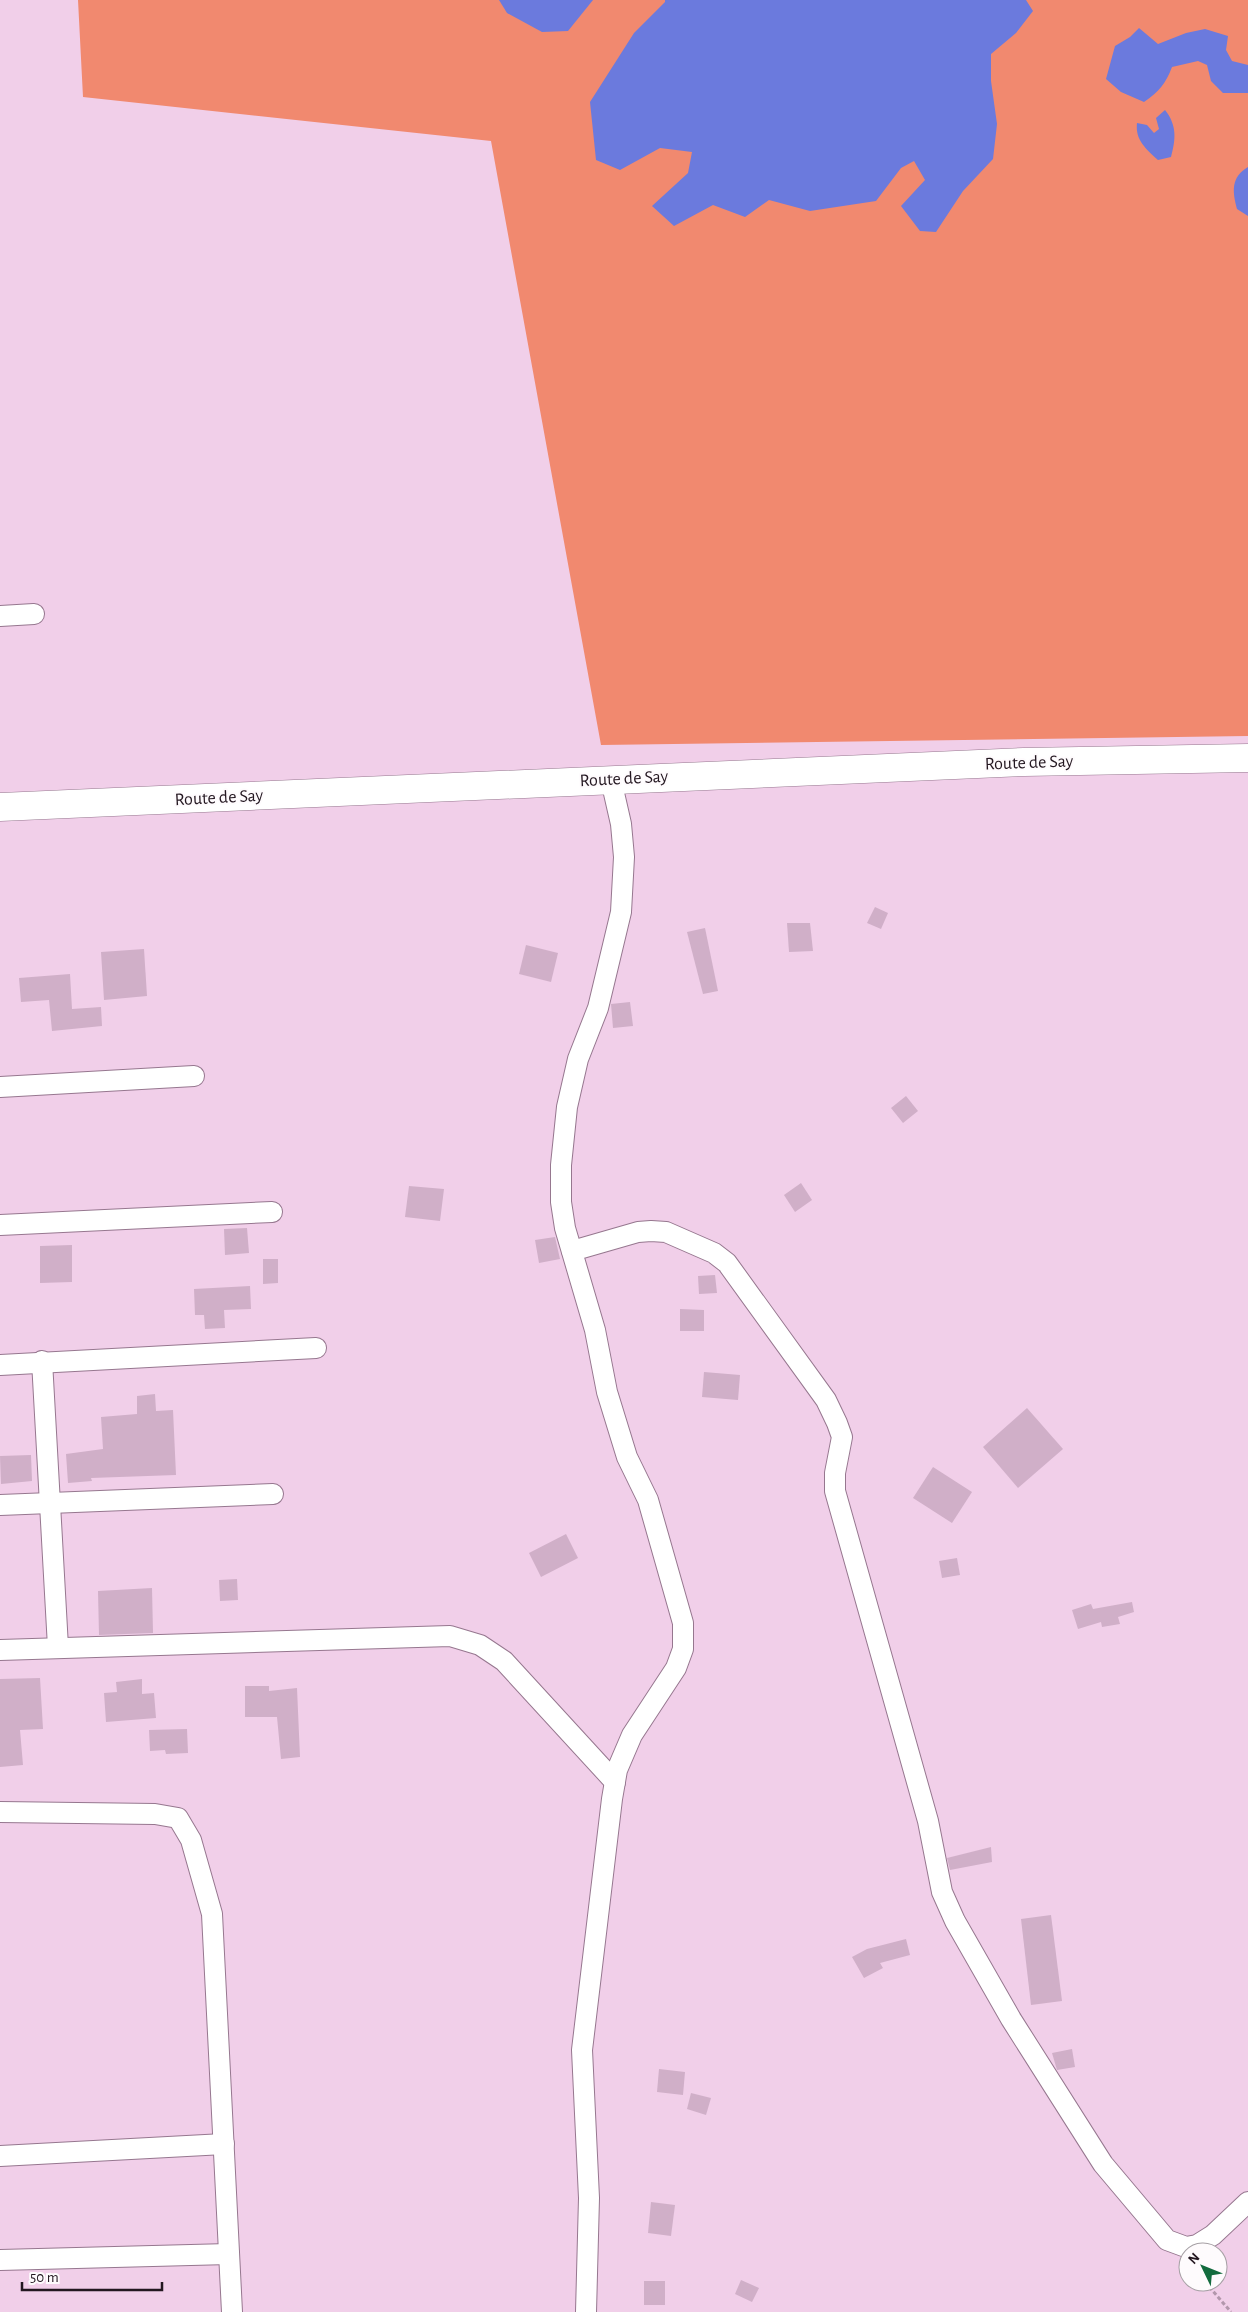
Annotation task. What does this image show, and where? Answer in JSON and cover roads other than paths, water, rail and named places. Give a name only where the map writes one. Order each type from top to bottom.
[{"type":"main road","name":"Route de Say","points":[[0,808],[1024,762],[1248,758]]},
{"type":"street","points":[[0,616],[34,614]]},
{"type":"street","points":[[586,2312],[589,2198],[582,2050],[615,1782],[617,1770],[632,1735],[676,1668],[683,1648],[683,1623],[648,1500],[627,1457],[606,1392],[595,1330],[572,1252],[561,1202],[561,1165],[567,1107],[578,1059],[598,1008],[621,912],[624,858],[621,824],[611,780]]},
{"type":"street","points":[[0,1088],[194,1076]]},
{"type":"street","points":[[0,1225],[272,1212]]},
{"type":"street","points":[[572,1252],[638,1232],[651,1231],[666,1232],[714,1253],[727,1263],[826,1400],[842,1437],[834,1492],[928,1821],[942,1892],[955,1921],[1011,2019],[1103,2164],[1167,2240],[1186,2247],[1197,2245],[1213,2236],[1248,2202]]},
{"type":"street","points":[[0,1364],[316,1348]]},
{"type":"street","points":[[42,1361],[58,1647]]},
{"type":"street","points":[[0,1505],[273,1494]]},
{"type":"street","points":[[0,1650],[450,1636],[480,1645],[504,1661],[615,1782]]},
{"type":"street","points":[[0,1812],[155,1814],[178,1818],[191,1840],[212,1914],[232,2312]]},
{"type":"street","points":[[0,2156],[224,2144]]},
{"type":"street","points":[[0,2260],[229,2254]]},
{"type":"water","points":[[499,0],[593,0],[568,31],[542,32],[507,13]]},
{"type":"water","points":[[665,0],[1026,0],[1033,11],[1016,33],[991,54],[991,81],[997,124],[993,159],[963,191],[936,232],[920,231],[901,206],[925,180],[914,161],[901,168],[876,201],[810,211],[769,200],[745,217],[713,205],[674,226],[652,206],[688,173],[692,152],[660,148],[620,170],[596,160],[590,102],[634,33]]},
{"type":"water","points":[[1139,28],[1158,44],[1186,33],[1205,29],[1228,36],[1226,50],[1232,61],[1248,65],[1248,93],[1223,93],[1211,81],[1207,65],[1198,61],[1172,67],[1161,87],[1144,102],[1121,92],[1106,79],[1115,46],[1130,37]]},
{"type":"water","points":[[1165,110],[1172,121],[1174,144],[1171,157],[1158,160],[1140,139],[1137,123],[1147,125],[1154,133],[1159,129],[1156,118]]},
{"type":"water","points":[[1248,167],[1248,216],[1237,209],[1234,185],[1238,175]]}]
